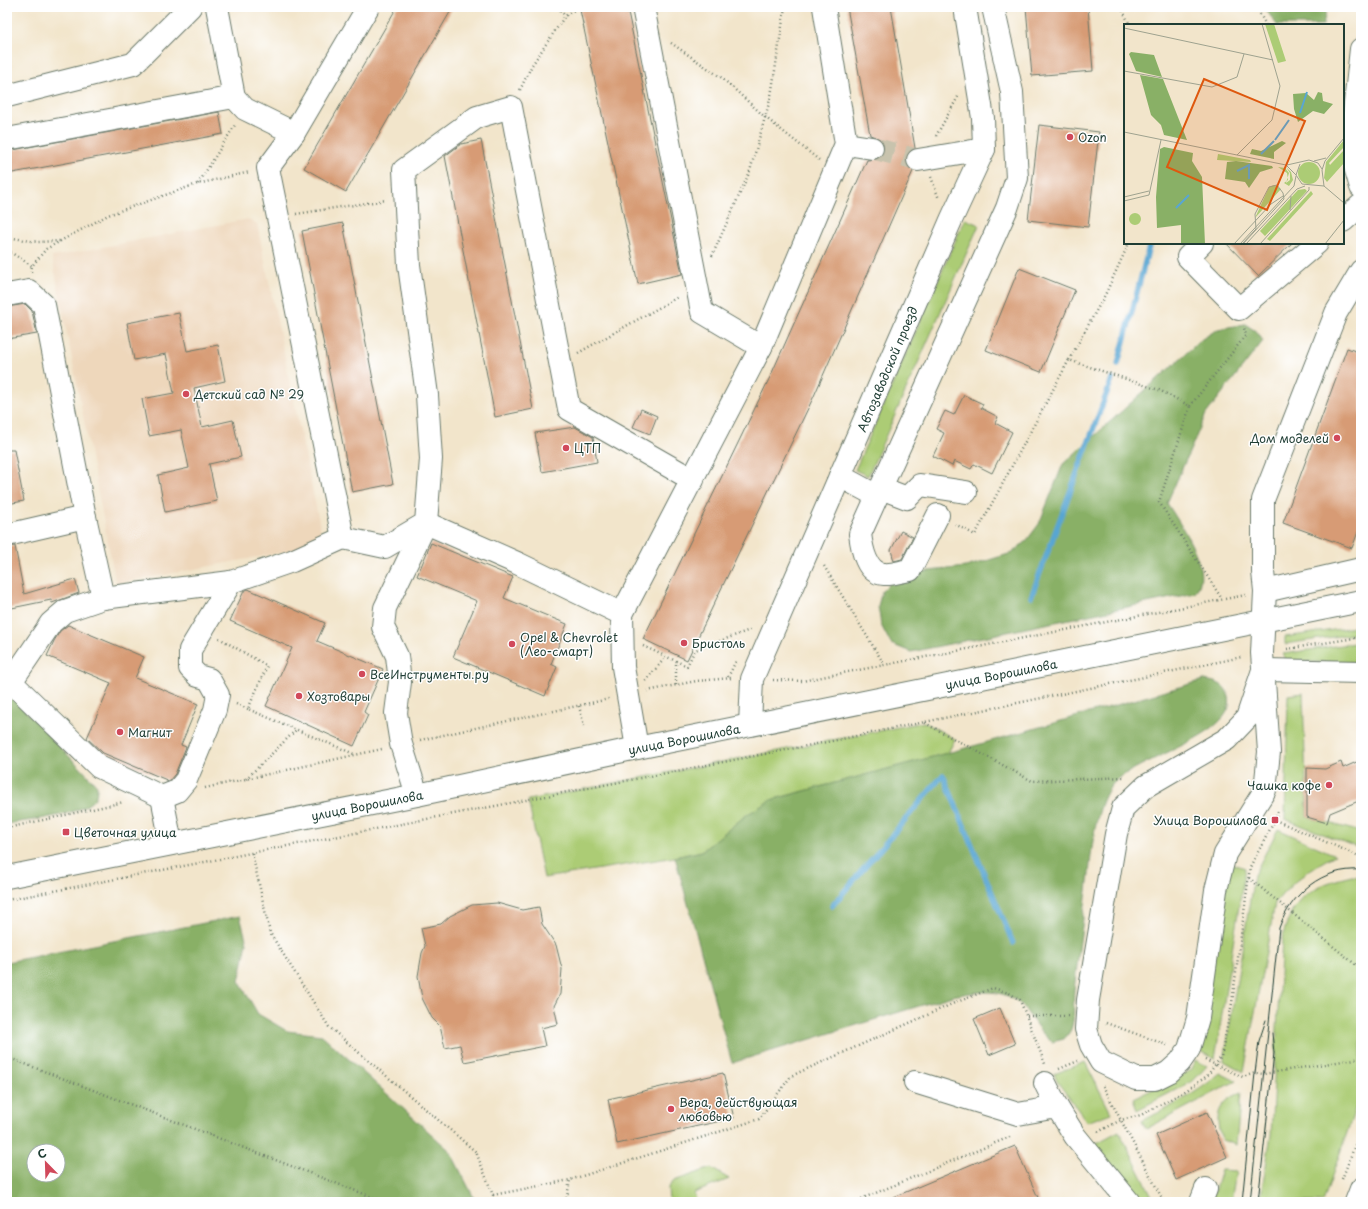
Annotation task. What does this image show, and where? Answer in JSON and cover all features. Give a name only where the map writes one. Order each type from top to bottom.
[{"type":"main road","points":[[7,96],[133,64],[190,7]]},
{"type":"main road","points":[[217,7],[239,103]]},
{"type":"main road","points":[[343,538],[268,168],[294,133],[368,7]]},
{"type":"main road","points":[[637,748],[631,694],[623,667],[622,614],[761,348],[846,144],[824,7]]},
{"type":"main road","name":"Автозаводской проезд","points":[[750,725],[752,680],[984,149],[983,118],[965,7]]},
{"type":"main road","points":[[938,515],[910,570],[884,575],[870,567],[862,549],[860,534],[1007,208],[1017,178],[1012,92],[993,7]]},
{"type":"main road","points":[[645,17],[702,312],[761,348]]},
{"type":"main road","points":[[1361,49],[1350,150],[1361,187]]},
{"type":"main road","points":[[7,139],[239,103],[294,133]]},
{"type":"main road","points":[[416,795],[401,744],[396,713],[400,682],[397,656],[383,627],[385,608],[426,523],[430,452],[427,395],[409,265],[404,170],[477,117],[512,107],[569,409],[693,480]]},
{"type":"main road","points":[[846,144],[872,148]]},
{"type":"main road","points":[[921,159],[984,149]]},
{"type":"main road","points":[[1344,220],[1361,205]]},
{"type":"main road","points":[[1201,244],[1188,257],[1239,309],[1316,244]]},
{"type":"main road","points":[[1262,662],[1247,718],[1227,739],[1146,786],[1123,808],[1116,834],[1086,1029],[1091,1046],[1101,1062],[1136,1079],[1155,1079],[1169,1072],[1180,1062],[1187,1052],[1198,1018],[1216,890],[1225,854],[1265,790],[1268,752],[1262,662],[1265,591],[1263,572],[1263,500],[1336,313],[1361,271]]},
{"type":"main road","points":[[7,295],[29,291],[44,305],[85,517],[103,598]]},
{"type":"main road","points":[[840,476],[879,492],[908,498],[920,485],[966,492]]},
{"type":"main road","points":[[7,535],[85,517]]},
{"type":"main road","points":[[231,582],[190,650],[190,668],[198,676],[209,679],[218,695],[215,710],[186,780],[178,791],[162,797],[99,767],[9,680],[51,623],[65,611],[103,598],[231,582],[292,561],[343,538],[385,547],[426,523]]},
{"type":"main road","points":[[426,523],[517,563],[622,614]]},
{"type":"main road","points":[[1265,591],[1361,569]]},
{"type":"main road","name":"улица Ворошилова","points":[[7,877],[416,795],[637,748],[1361,601]]},
{"type":"main road","points":[[1262,662],[1361,672]]},
{"type":"main road","points":[[162,797],[171,843]]},
{"type":"main road","points":[[1045,1074],[1057,1107],[1075,1136],[1129,1202]]},
{"type":"main road","points":[[915,1082],[1018,1114],[1057,1107]]},
{"type":"main road","points":[[1351,1185],[1356,1202]]},
{"type":"path","points":[[558,7],[565,16]]},
{"type":"path","points":[[512,107],[532,65],[565,16],[579,7]]},
{"type":"path","points":[[560,363],[698,286],[750,171],[771,96],[785,7]]},
{"type":"path","points":[[1121,7],[1130,24]]},
{"type":"path","points":[[1256,7],[1265,24]]},
{"type":"path","points":[[645,17],[722,78],[765,117],[835,173]]},
{"type":"path","points":[[940,202],[921,159],[960,93],[961,100]]},
{"type":"path","points":[[197,184],[239,103]]},
{"type":"path","points":[[29,291],[32,266],[46,249],[108,215],[197,184],[268,168]]},
{"type":"path","points":[[278,217],[405,197]]},
{"type":"path","points":[[7,237],[37,242],[61,241]]},
{"type":"path","points":[[938,515],[975,535],[1069,360],[1106,296],[1129,244]]},
{"type":"path","points":[[7,250],[32,266]]},
{"type":"path","points":[[1223,599],[1159,502],[1190,406],[1246,335],[1239,309]]},
{"type":"path","points":[[1069,360],[1159,390],[1190,406]]},
{"type":"path","points":[[819,560],[884,664]]},
{"type":"path","points":[[200,789],[354,754],[676,685],[728,677],[752,680],[802,681],[1265,591]]},
{"type":"path","points":[[202,629],[266,666],[248,709],[354,754]]},
{"type":"path","points":[[622,636],[687,666],[695,650],[750,630],[747,636]]},
{"type":"path","points":[[7,900],[924,722],[1262,662],[1361,637]]},
{"type":"path","points":[[631,694],[666,657]]},
{"type":"path","points":[[728,677],[738,657]]},
{"type":"path","points":[[676,661],[676,685]]},
{"type":"path","points":[[579,706],[584,726]]},
{"type":"path","points":[[924,722],[1032,781],[1127,777]]},
{"type":"path","points":[[246,779],[296,730]]},
{"type":"path","points":[[7,828],[129,802]]},
{"type":"path","points":[[1275,820],[1361,857]]},
{"type":"path","points":[[252,853],[270,933],[329,1027],[476,1152],[493,1195],[491,1202]]},
{"type":"path","points":[[1249,877],[1361,969]]},
{"type":"path","points":[[493,1195],[570,1180],[759,1119],[791,1076],[952,1004],[993,988],[1009,993],[1020,1000],[1027,1016],[1045,1074]]},
{"type":"path","points":[[1027,1016],[1087,1016],[1187,1052],[1243,1077],[1255,1073],[1264,1074],[1361,1058]]},
{"type":"path","points":[[7,1057],[384,1202]]},
{"type":"path","points":[[1102,1085],[1164,1202]]},
{"type":"path","points":[[1351,1185],[1361,1130]]},
{"type":"path","points":[[854,1202],[1012,1136]]},
{"type":"path","points":[[566,1202],[570,1180]]},
{"type":"shaded area","name":"Детский сад № 29","points":[[248,219],[257,224],[321,531],[311,547],[116,584],[52,257]]},
{"type":"green space","points":[[1264,7],[1327,7],[1323,24],[1276,24]]},
{"type":"green space","points":[[965,219],[979,225],[868,476],[855,470]]},
{"type":"green space","points":[[1245,324],[1257,332],[1263,341],[1206,414],[1167,503],[1190,541],[1199,563],[1201,573],[1200,583],[1195,593],[911,652],[891,644],[881,625],[878,606],[882,591],[894,579],[910,573],[966,567],[1012,553],[1027,540],[1039,524],[1063,464],[1202,339],[1218,329]]},
{"type":"green space","points":[[1361,626],[1361,633],[1285,644],[1285,637]]},
{"type":"green space","points":[[1361,642],[1361,662],[1285,662],[1283,654]]},
{"type":"green space","points":[[1204,680],[1220,684],[1225,689],[1229,697],[1227,711],[1217,724],[1181,746],[1139,766],[1122,776],[1111,786],[1100,808],[1094,836],[1080,940],[1074,990],[1073,1022],[1070,1032],[1064,1039],[1052,1042],[1043,1034],[1016,1000],[999,993],[980,992],[952,996],[732,1063],[675,857],[702,851],[745,816],[771,800],[977,745]]},
{"type":"green space","points":[[7,692],[97,785],[96,797],[89,804],[67,813],[41,819],[7,824]]},
{"type":"green space","points":[[1303,693],[1307,817],[1361,832],[1361,849],[1285,819],[1288,695]]},
{"type":"green space","points":[[924,722],[955,739],[948,753],[771,800],[743,818],[702,851],[675,857],[544,878],[528,800]]},
{"type":"green space","points":[[1278,829],[1335,855],[1317,865],[1302,876],[1275,903],[1244,1072],[1224,1061],[1254,875]]},
{"type":"green space","points":[[1228,862],[1245,868],[1215,1059],[1197,1049]]},
{"type":"green space","points":[[1352,876],[1361,877],[1361,1092],[1323,1202],[1260,1202],[1271,1135],[1282,939],[1286,925],[1292,913],[1298,903],[1306,895],[1326,884]]},
{"type":"green space","points":[[240,916],[247,943],[239,981],[258,1014],[287,1031],[322,1035],[450,1151],[476,1202],[7,1202],[7,962]]},
{"type":"green space","points":[[1195,1060],[1207,1066],[1193,1081],[1137,1110],[1133,1099],[1190,1071]]},
{"type":"green space","points":[[1085,1062],[1111,1113],[1087,1122],[1059,1084],[1054,1074]]},
{"type":"green space","points":[[1220,1073],[1236,1081],[1146,1129],[1142,1121],[1192,1094]]},
{"type":"green space","points":[[1241,1093],[1236,1145],[1222,1140],[1218,1117],[1222,1106],[1227,1101]]},
{"type":"green space","points":[[1119,1131],[1155,1202],[1139,1202],[1093,1145]]},
{"type":"green space","points":[[711,1168],[729,1179],[694,1193],[697,1202],[669,1202],[668,1188],[674,1181]]},
{"type":"green space","points":[[1221,1170],[1236,1171],[1231,1202],[1211,1202]]},
{"type":"building","points":[[397,7],[453,7],[346,192],[304,168]]},
{"type":"building","points":[[593,7],[627,7],[682,274],[638,284],[580,10]]},
{"type":"building","points":[[847,7],[891,7],[915,148],[906,156],[906,162],[913,171],[814,396],[687,660],[643,639],[771,375],[867,160],[877,159],[881,156],[884,150],[884,144],[880,139],[870,135]]},
{"type":"building","points":[[1026,7],[1088,7],[1093,71],[1032,76]]},
{"type":"building","points":[[219,112],[223,134],[7,174],[7,151]]},
{"type":"building","points":[[1039,125],[1099,132],[1088,227],[1028,220]]},
{"type":"building","points":[[481,140],[533,409],[495,417],[445,156],[461,144]]},
{"type":"building","points":[[343,223],[393,484],[352,492],[302,231]]},
{"type":"building","points":[[1227,244],[1291,244],[1258,276]]},
{"type":"building","points":[[1019,268],[1075,290],[1041,372],[986,350]]},
{"type":"building","points":[[25,304],[32,311],[37,334],[7,339],[7,307]]},
{"type":"building","points":[[179,313],[187,351],[218,345],[225,381],[194,388],[202,427],[233,420],[241,457],[209,464],[217,501],[165,512],[158,475],[189,468],[181,430],[149,436],[142,399],[174,393],[166,354],[134,360],[127,323]]},
{"type":"building","name":"Дом моделей","points":[[1347,348],[1361,353],[1361,524],[1352,548],[1283,523]]},
{"type":"building","points":[[964,395],[983,404],[981,408],[998,417],[995,423],[1012,432],[992,473],[974,464],[971,469],[954,461],[952,466],[933,456],[944,433],[936,429],[945,411],[954,415]]},
{"type":"building","points":[[641,409],[657,416],[650,434],[633,427]]},
{"type":"building","name":"ЦТП","points":[[575,427],[593,437],[597,462],[542,472],[535,433]]},
{"type":"building","points":[[7,450],[14,450],[24,501],[7,504]]},
{"type":"building","points":[[901,531],[913,537],[902,559],[894,561],[891,550]]},
{"type":"building","points":[[431,543],[513,577],[504,598],[567,624],[551,664],[557,667],[545,696],[453,657],[477,601],[417,576]]},
{"type":"building","points":[[15,546],[24,594],[75,579],[79,593],[52,603],[51,600],[7,609],[7,547]]},
{"type":"building","points":[[248,589],[325,623],[317,641],[383,669],[364,712],[368,715],[354,746],[266,706],[292,648],[230,621],[244,591]]},
{"type":"building","points":[[68,625],[144,657],[135,678],[198,704],[181,745],[186,747],[175,774],[169,781],[103,753],[87,738],[111,683],[47,656],[60,631]]},
{"type":"building","name":"Чашка кофе","points":[[1361,760],[1361,800],[1330,813],[1327,823],[1307,817],[1307,768],[1325,769],[1341,762],[1343,768]]},
{"type":"building","points":[[497,903],[522,910],[539,907],[542,924],[556,945],[562,969],[560,994],[554,1006],[558,1024],[541,1028],[545,1046],[464,1062],[460,1045],[445,1048],[440,1026],[432,1018],[422,998],[418,976],[422,953],[425,946],[421,928],[441,924],[450,916],[472,905]]},
{"type":"building","points":[[1000,1008],[1015,1044],[989,1055],[974,1019]]},
{"type":"building","name":"Вера, действующая любовью","points":[[723,1073],[734,1118],[617,1144],[608,1099]]},
{"type":"building","points":[[1207,1112],[1227,1157],[1176,1180],[1156,1135]]},
{"type":"building","points":[[1015,1146],[1040,1202],[882,1202]]},
{"type":"waterway","points":[[1118,364],[1150,244]]},
{"type":"waterway","points":[[1031,597],[1112,379]]},
{"type":"waterway","points":[[832,906],[943,775],[1013,943]]},
{"type":"tunnel","points":[[872,148],[918,160]]},
{"type":"tram line","points":[[1250,1202],[1279,928],[1291,904],[1310,885],[1333,873],[1347,870],[1361,870]]},
{"type":"tram line","points":[[1242,1202],[1259,1041],[1266,1020]]},
{"type":"tram line","points":[[1258,1202],[1274,1053],[1272,1033]]},
{"type":"place","name":"Ozon","points":[[1070,137]]},
{"type":"place","name":"Детский сад № 29","points":[[186,394]]},
{"type":"place","name":"Дом моделей","points":[[1337,438]]},
{"type":"place","name":"ЦТП","points":[[566,448]]},
{"type":"place","name":"Бристоль","points":[[684,643]]},
{"type":"place","name":"Opel & Chevrolet (Лео-смарт)","points":[[512,644]]},
{"type":"place","name":"ВсеИнструменты.ру","points":[[362,674]]},
{"type":"place","name":"Хозтовары","points":[[299,696]]},
{"type":"place","name":"Магнит","points":[[120,732]]},
{"type":"place","name":"Чашка кофе","points":[[1329,785]]},
{"type":"place","name":"Улица Ворошилова","points":[[1275,820]]},
{"type":"place","name":"Цветочная улица","points":[[66,832]]},
{"type":"place","name":"Вера, действующая любовью","points":[[671,1109]]}]
